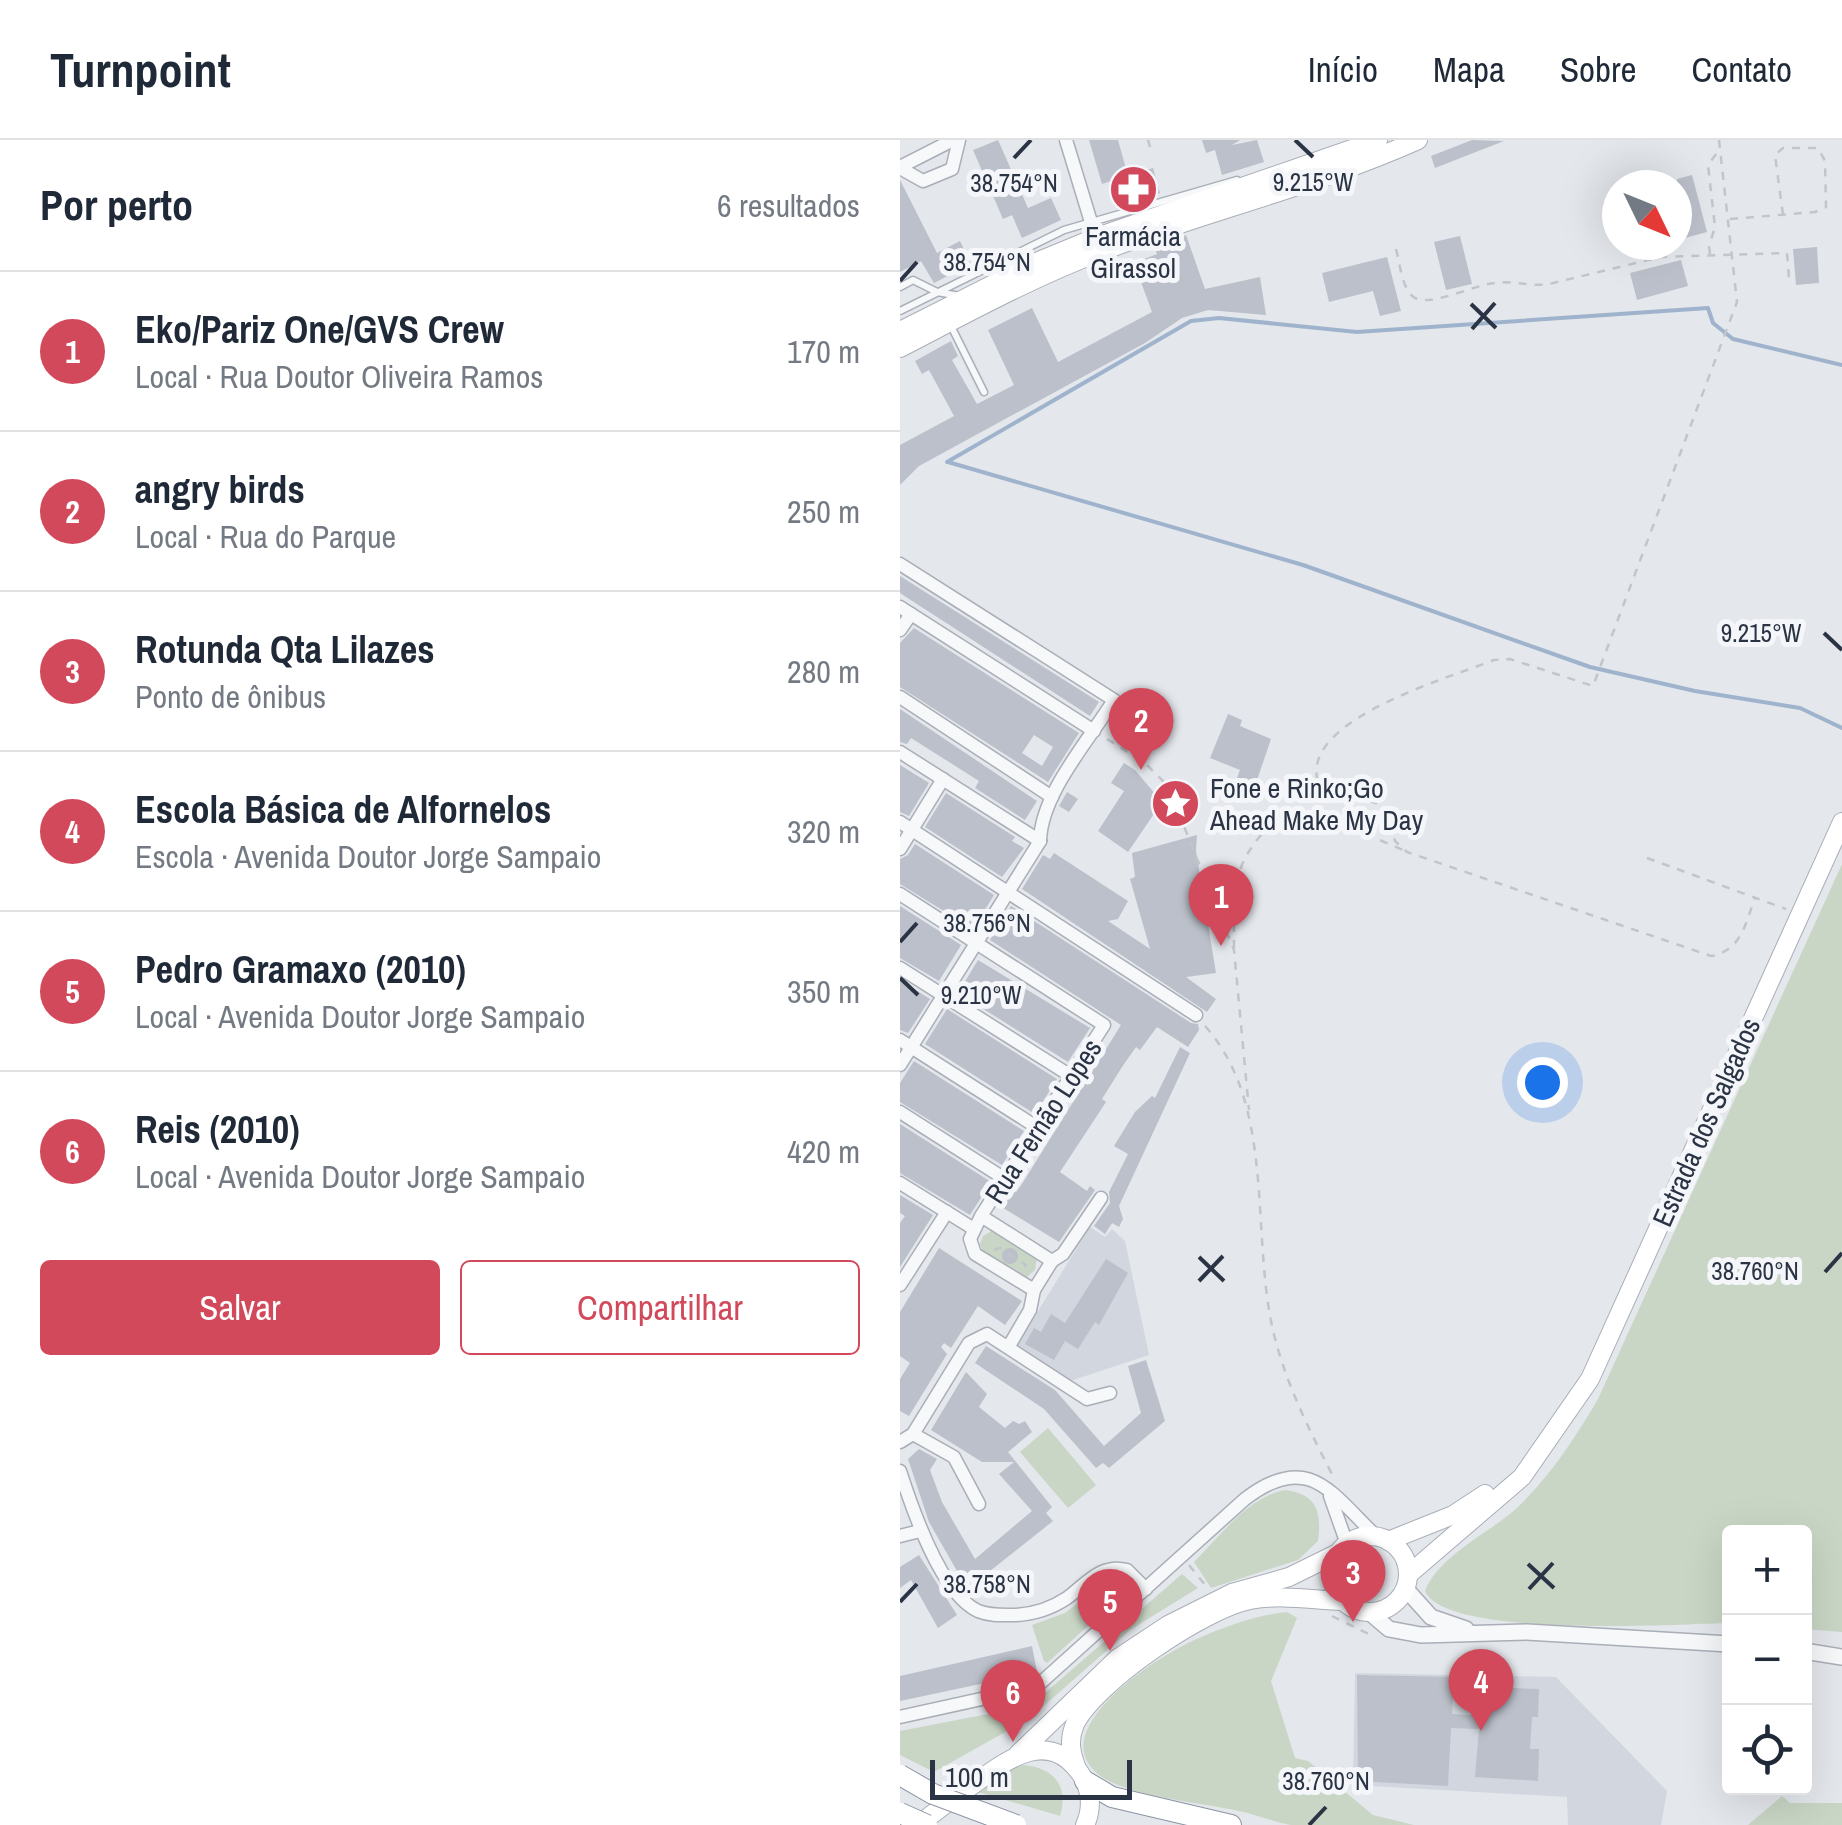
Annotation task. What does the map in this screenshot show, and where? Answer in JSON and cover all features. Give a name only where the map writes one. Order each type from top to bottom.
[{"type":"highway","points":[[900,1775],[933,1794],[1016,1825]]},
{"type":"highway","points":[[1081,1775],[1112,1797],[1231,1825]]},
{"type":"highway","points":[[900,1812],[927,1825]]},
{"type":"main road","points":[[900,331],[1097,237],[1378,140]]},
{"type":"main road","points":[[900,348],[943,308],[1101,251],[1314,182],[1418,140]]},
{"type":"main road","name":"Estrada dos Salgados","points":[[1407,1581],[1522,1478],[1590,1379],[1842,822]]},
{"type":"main road","name":"Estrada dos Salgados","points":[[1382,1539],[1469,1506],[1521,1464],[1566,1418]]},
{"type":"main road","points":[[920,1825],[1018,1754],[1118,1658],[1168,1624],[1217,1600],[1289,1577],[1356,1539],[1382,1539],[1403,1555],[1407,1581],[1391,1606],[1369,1612],[1343,1600],[1246,1601],[1183,1631],[1122,1674],[1085,1710],[1070,1740],[1090,1808],[1084,1825]]},
{"type":"main road","points":[[1343,1600],[1333,1582],[1335,1561],[1344,1548]]},
{"type":"main road","points":[[1018,1754],[1037,1750],[1054,1753],[1081,1775]]},
{"type":"street","points":[[900,168],[956,140]]},
{"type":"street","points":[[900,168],[922,181],[952,168],[956,140]]},
{"type":"street","points":[[1066,140],[1091,222]]},
{"type":"street","points":[[900,564],[1114,700],[1052,797],[1041,824],[1040,841],[906,1043],[900,1065]]},
{"type":"street","points":[[900,630],[905,611],[1094,732]]},
{"type":"street","points":[[900,697],[1052,797]]},
{"type":"street","points":[[900,752],[1040,841]]},
{"type":"street","points":[[900,849],[906,826],[943,779]]},
{"type":"street","points":[[906,826],[1196,1016]]},
{"type":"street","points":[[900,894],[975,944]]},
{"type":"street","name":"Rua Fernão Lopes","points":[[972,1234],[1104,1025],[975,944]]},
{"type":"street","points":[[900,968],[1071,1076]]},
{"type":"street","points":[[906,1043],[1038,1128]]},
{"type":"street","points":[[900,1112],[1006,1180]]},
{"type":"street","points":[[900,1182],[947,1212],[972,1234],[975,1254],[1034,1290]]},
{"type":"street","points":[[1009,1346],[1030,1310],[1034,1290],[1043,1275],[1052,1261],[1063,1254],[1101,1198]]},
{"type":"street","points":[[900,1285],[947,1212]]},
{"type":"street","points":[[982,1216],[1052,1261]]},
{"type":"street","points":[[900,1442],[914,1434],[975,1338],[987,1334],[1087,1398],[1110,1393]]},
{"type":"street","points":[[914,1434],[954,1457],[979,1504]]},
{"type":"street","points":[[900,1472],[920,1532],[956,1592],[974,1610],[998,1616],[1040,1611],[1110,1569],[1127,1570],[1146,1589]]},
{"type":"street","points":[[900,1718],[1036,1688],[1182,1556],[1264,1485],[1278,1478],[1296,1476],[1330,1484],[1382,1539]]},
{"type":"street","points":[[1330,1484],[1344,1548]]},
{"type":"street","points":[[900,1536],[920,1532]]},
{"type":"street","points":[[1407,1581],[1432,1617],[1479,1633]]},
{"type":"street","points":[[1369,1612],[1389,1629],[1414,1635],[1593,1634],[1722,1643]]},
{"type":"street","points":[[1812,1652],[1842,1657]]},
{"type":"lane","points":[[900,311],[943,308],[1048,238],[1091,222],[1217,184],[1288,172]]},
{"type":"lane","points":[[900,287],[912,280],[943,308],[984,392]]},
{"type":"path","points":[[1148,140],[1150,147]]},
{"type":"path","points":[[1407,852],[1395,841],[1389,816],[1376,803],[1328,788],[1316,778],[1314,766],[1322,749],[1358,715],[1494,660],[1510,659],[1593,686],[1735,312],[1719,140]]},
{"type":"path","points":[[1728,219],[1814,212],[1826,207],[1825,161],[1818,148],[1783,148],[1776,155],[1784,214]]},
{"type":"path","points":[[1710,256],[1708,246],[1716,228],[1708,165],[1720,149]]},
{"type":"path","points":[[1396,249],[1407,290],[1416,298],[1429,299],[1496,282],[1534,286],[1661,257],[1787,253],[1789,279]]},
{"type":"path","points":[[1094,732],[1145,763],[1188,806],[1174,804],[1234,950]]},
{"type":"path","points":[[1330,1484],[1302,1417],[1271,1322],[1234,950],[1234,894],[1241,863],[1255,839],[1283,812],[1326,813],[1328,818],[1407,852],[1711,956],[1727,953],[1739,939],[1755,898]]},
{"type":"path","points":[[1646,858],[1800,914]]},
{"type":"path","points":[[1196,1016],[1219,1042],[1239,1076],[1250,1121]]},
{"type":"path","points":[[987,1247],[1000,1248],[1026,1265],[1021,1273],[1033,1268],[1043,1275]]},
{"type":"path","points":[[1182,1556],[1217,1600]]},
{"type":"path","points":[[1328,1614],[1372,1636]]},
{"type":"shaded area","points":[[1090,1227],[1105,1237],[1112,1229],[1125,1241],[1149,1355],[1070,1381],[1017,1345]]},
{"type":"shaded area","points":[[1355,1673],[1556,1677],[1667,1791],[1661,1825],[1568,1825],[1567,1797],[1353,1785]]},
{"type":"green space","points":[[1842,864],[1842,1632],[1812,1630],[1812,1525],[1722,1525],[1722,1623],[1616,1626],[1517,1622],[1474,1616],[1442,1606],[1425,1591],[1453,1556],[1530,1495],[1562,1456],[1598,1399]]},
{"type":"green space","points":[[993,1230],[1037,1257],[1035,1270],[1027,1277],[983,1251],[983,1236]]},
{"type":"green space","points":[[1048,1428],[1096,1485],[1068,1508],[1020,1452]]},
{"type":"green space","points":[[1285,1490],[1304,1496],[1315,1506],[1318,1541],[1298,1560],[1211,1588],[1194,1562],[1247,1509]]},
{"type":"green space","points":[[1182,1574],[1198,1588],[1130,1630],[1030,1718],[934,1772],[900,1755],[900,1731],[1030,1706]]},
{"type":"green space","points":[[1110,1582],[1118,1583],[1124,1593],[1047,1663],[1044,1661],[1032,1625],[1065,1613]]},
{"type":"green space","points":[[1287,1612],[1297,1618],[1271,1681],[1295,1758],[1308,1761],[1373,1815],[1414,1825],[1291,1825],[1146,1794],[1099,1775],[1085,1757],[1085,1736],[1095,1715],[1113,1695],[1182,1646],[1242,1622]]},
{"type":"green space","points":[[1024,1765],[1044,1770],[1057,1780],[1062,1796],[1060,1816],[978,1792],[1008,1770]]},
{"type":"green space","points":[[1782,1796],[1790,1803],[1842,1803],[1842,1825],[1748,1825]]},
{"type":"water","points":[[1370,1561],[1380,1565],[1384,1575],[1380,1585],[1370,1589],[1360,1585],[1356,1575],[1360,1565]]},
{"type":"building","points":[[998,140],[1028,208],[1051,198],[1061,220],[1022,238],[1012,215],[1003,219],[973,150]]},
{"type":"building","points":[[1089,140],[1118,140],[1128,176],[1153,168],[1160,193],[1119,205],[1111,181],[1102,184]]},
{"type":"building","points":[[1202,140],[1240,140],[1232,145],[1257,140],[1264,162],[1222,175],[1215,150],[1206,153]]},
{"type":"building","points":[[1472,140],[1504,141],[1435,168],[1431,156]]},
{"type":"building","points":[[1692,175],[1707,232],[1692,236]]},
{"type":"building","points":[[900,180],[937,253],[960,241],[971,264],[934,283],[921,261],[900,272]]},
{"type":"building","points":[[1186,235],[1205,289],[1260,277],[1266,315],[1208,310],[1182,318],[1145,343],[919,466],[900,485],[900,445],[954,416],[929,370],[922,374],[915,361],[951,341],[958,356],[952,360],[977,404],[1014,385],[988,330],[1032,308],[1058,362],[1152,312],[1134,263],[1157,254],[1154,246]]},
{"type":"building","points":[[1460,236],[1472,284],[1446,290],[1434,242]]},
{"type":"building","points":[[1817,247],[1819,283],[1796,285],[1793,249]]},
{"type":"building","points":[[1387,257],[1401,311],[1380,316],[1373,291],[1329,302],[1322,273]]},
{"type":"building","points":[[1681,260],[1688,286],[1637,300],[1630,273]]},
{"type":"building","points":[[900,576],[1099,702],[1090,716],[900,593]]},
{"type":"building","points":[[914,628],[1079,733],[1048,782],[900,687],[900,643]],"holes":[[[1034,735],[1053,747],[1042,766],[1022,753]]]},
{"type":"building","points":[[900,709],[1037,801],[1025,820],[975,788],[979,781],[911,738],[907,744],[900,742]]},
{"type":"building","points":[[1228,714],[1242,720],[1240,726],[1271,739],[1255,786],[1237,778],[1240,770],[1210,758]]},
{"type":"building","points":[[1124,763],[1162,802],[1128,852],[1098,831],[1124,791],[1111,783]]},
{"type":"building","points":[[900,765],[929,783],[909,816],[900,812]]},
{"type":"building","points":[[1067,792],[1078,799],[1069,812],[1059,806]]},
{"type":"building","points":[[946,793],[1015,837],[1012,841],[1024,848],[1002,877],[925,827]]},
{"type":"building","points":[[1197,835],[1196,851],[1216,973],[1186,977],[1216,999],[1207,1012],[1022,889],[1043,855],[1050,859],[1054,853],[1128,901],[1118,919],[1108,921],[1150,949],[1130,879],[1135,877],[1132,853]]},
{"type":"building","points":[[915,844],[994,895],[973,929],[900,884],[900,859]]},
{"type":"building","points":[[900,906],[961,945],[939,981],[900,958]]},
{"type":"building","points":[[1011,906],[1198,1024],[1199,1030],[1188,1047],[1157,1027],[1122,1067],[1102,1099],[1106,1102],[1060,1172],[1087,1191],[1090,1186],[1095,1190],[1059,1242],[1000,1206],[1011,1188],[1016,1192],[1022,1184],[1121,1025],[990,940]]},
{"type":"building","points":[[978,960],[1090,1028],[1068,1062],[958,993]]},
{"type":"building","points":[[900,980],[930,999],[908,1033],[900,1030]]},
{"type":"building","points":[[947,1009],[1057,1079],[1035,1114],[925,1044]]},
{"type":"building","points":[[1180,1047],[1190,1053],[1119,1206],[1123,1219],[1119,1227],[1112,1223],[1105,1234],[1094,1226],[1110,1203],[1109,1192],[1128,1154],[1114,1146],[1135,1112],[1152,1096],[1155,1098]]},
{"type":"building","points":[[914,1061],[1024,1131],[1002,1165],[900,1102],[900,1083]]},
{"type":"building","points":[[900,1124],[991,1182],[970,1215],[900,1173]]},
{"type":"building","points":[[900,1195],[933,1215],[900,1267],[900,1223],[905,1216],[900,1213]]},
{"type":"building","points":[[939,1248],[1022,1301],[1005,1325],[978,1306],[951,1348],[944,1343],[941,1347],[947,1354],[909,1416],[900,1411],[900,1379],[910,1363],[900,1356],[900,1312]]},
{"type":"building","points":[[1010,1248],[1018,1256],[1010,1264],[1002,1256]]},
{"type":"building","points":[[1106,1259],[1128,1273],[1099,1325],[1095,1322],[1078,1349],[1065,1341],[1054,1360],[1025,1344],[1034,1328],[1041,1332],[1051,1314],[1065,1323]]},
{"type":"building","points":[[986,1346],[1055,1390],[1104,1446],[1141,1413],[1128,1366],[1146,1360],[1165,1421],[1109,1468],[1103,1463],[1096,1468],[1044,1409],[975,1363]]},
{"type":"building","points":[[966,1372],[987,1394],[979,1407],[1005,1428],[1013,1421],[1025,1421],[1032,1432],[1008,1452],[1052,1507],[1046,1513],[1053,1521],[975,1583],[970,1574],[961,1578],[929,1522],[908,1459],[919,1449],[937,1459],[930,1470],[942,1502],[975,1559],[1032,1511],[999,1474],[1014,1462],[982,1462],[931,1430]]},
{"type":"building","points":[[919,1555],[957,1615],[938,1628],[911,1580],[900,1588],[900,1567]]},
{"type":"building","points":[[1032,1646],[1037,1672],[900,1701],[900,1676]]},
{"type":"building","points":[[1357,1675],[1454,1677],[1452,1714],[1482,1716],[1484,1687],[1539,1689],[1538,1717],[1532,1717],[1530,1749],[1539,1749],[1538,1781],[1475,1777],[1479,1729],[1451,1728],[1448,1786],[1358,1781]]},
{"type":"waterway","points":[[947,462],[1191,321],[1219,318],[1357,332],[1708,308],[1713,323],[1733,339],[1842,365]]},
{"type":"waterway","points":[[948,462],[1303,565],[1590,667],[1695,691],[1800,708],[1842,728]]},
{"type":"place","name":"Farmácia Girassol","points":[[1133,189]]},
{"type":"place","name":"angry birds","points":[[1141,770]]},
{"type":"place","name":"Fone e Rinko;Go Ahead Make My Day","points":[[1175,804]]},
{"type":"place","name":"Eko/Pariz One/GVS Crew","points":[[1221,946]]},
{"type":"place","name":"Rotunda Qta Lilazes","points":[[1353,1622]]},
{"type":"place","name":"Pedro Gramaxo (2010)","points":[[1110,1651]]},
{"type":"place","name":"Escola Básica de Alfornelos","points":[[1481,1731]]},
{"type":"place","name":"Reis (2010)","points":[[1013,1742]]}]
